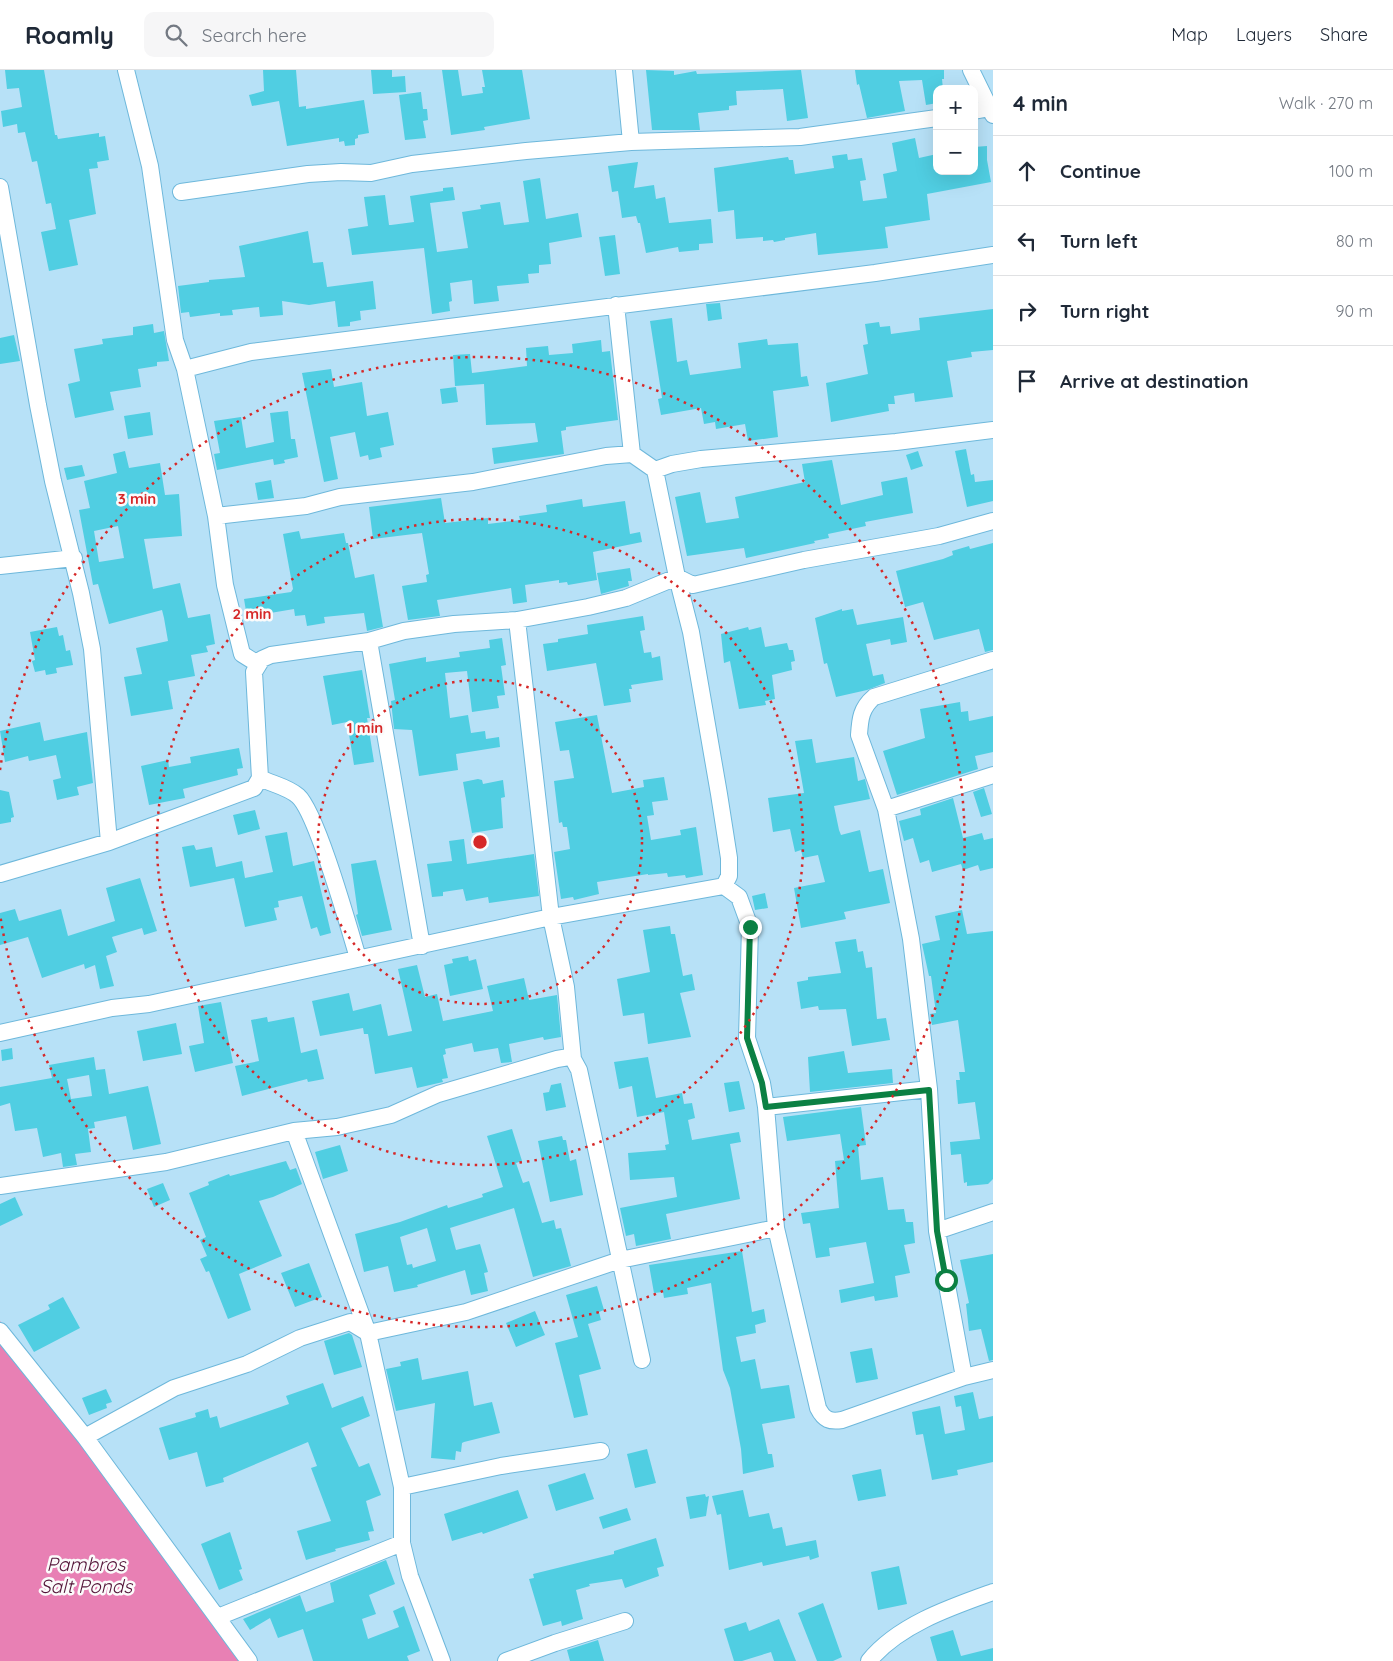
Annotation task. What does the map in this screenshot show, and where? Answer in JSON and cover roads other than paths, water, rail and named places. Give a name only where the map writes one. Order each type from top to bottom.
[{"type":"street","points":[[126,70],[150,166],[175,340],[185,369],[216,516],[225,585],[242,654],[258,664]]},
{"type":"street","points":[[624,70],[631,142]]},
{"type":"street","points":[[980,78],[986,111]]},
{"type":"street","points":[[181,192],[308,174],[371,173],[432,161],[631,142],[800,137],[933,119]]},
{"type":"street","points":[[0,187],[6,250],[47,452],[74,558],[92,649],[109,842]]},
{"type":"street","points":[[185,369],[251,352],[875,274],[993,255]]},
{"type":"street","points":[[616,305],[632,454]]},
{"type":"street","points":[[655,470],[672,464],[701,459],[896,442],[993,430]]},
{"type":"street","points":[[216,516],[306,506],[340,497],[473,482],[560,464],[632,454],[655,470],[677,577],[692,632],[729,858],[729,876],[724,886]]},
{"type":"street","points":[[0,874],[109,842],[247,793],[254,788],[260,778],[253,685],[254,672],[262,659],[369,640],[404,631],[454,624],[517,620],[626,598],[677,577],[693,585],[804,560],[939,536],[993,521]]},
{"type":"street","points":[[0,566],[74,558]]},
{"type":"street","points":[[517,620],[551,917],[566,987],[573,1059],[578,1070],[642,1360]]},
{"type":"street","points":[[369,640],[422,946]]},
{"type":"street","points":[[964,1377],[937,1231],[929,1090],[910,939],[886,809],[859,735],[864,705],[874,697],[993,660]]},
{"type":"street","points":[[886,809],[993,776]]},
{"type":"street","points":[[260,778],[291,791],[304,802],[334,881],[358,958]]},
{"type":"street","points":[[0,1033],[112,1008],[149,1004],[551,917],[724,886],[739,897],[750,927],[747,1038],[762,1083],[766,1107],[776,1228],[818,1408],[823,1418],[832,1422],[842,1420],[964,1377],[993,1370]]},
{"type":"street","points":[[0,1186],[166,1162],[294,1131],[337,1127],[391,1115],[438,1094],[557,1059],[569,1057],[573,1059]]},
{"type":"street","points":[[766,1107],[929,1090]]},
{"type":"street","points":[[294,1131],[368,1333],[402,1487],[402,1543],[419,1604],[442,1661]]},
{"type":"street","points":[[937,1231],[993,1212]]},
{"type":"street","points":[[85,1437],[174,1388],[247,1364],[325,1328],[350,1322],[368,1333],[466,1312],[620,1260],[776,1228]]},
{"type":"street","points":[[0,1331],[85,1437],[249,1661]]},
{"type":"street","points":[[402,1487],[501,1466],[601,1451]]},
{"type":"street","points":[[218,1617],[402,1543]]},
{"type":"street","points":[[869,1661],[877,1651],[929,1616],[993,1592]]},
{"type":"street","points":[[506,1661],[555,1642],[626,1621]]},
{"type":"water","name":"Pambros Salt Ponds","points":[[0,1321],[258,1661],[0,1661]]}]
